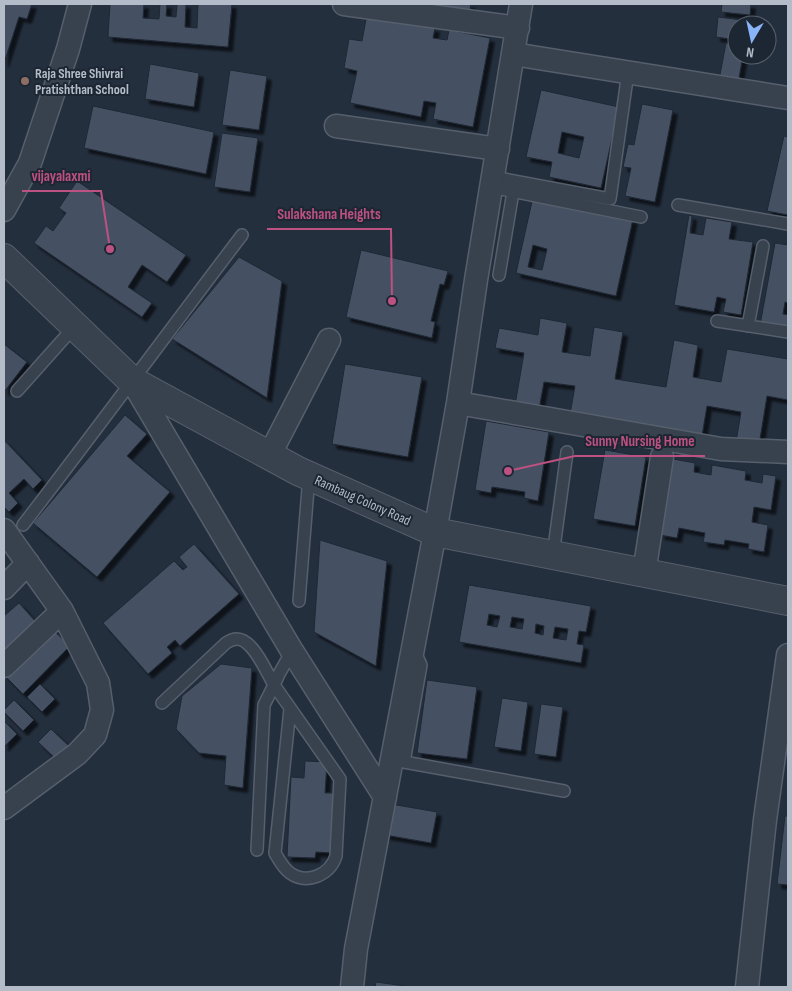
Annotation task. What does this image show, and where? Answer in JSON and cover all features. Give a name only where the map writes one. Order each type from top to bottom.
[{"type":"street","points":[[4,210],[30,163],[68,49],[80,4]]},
{"type":"street","points":[[344,4],[518,28]]},
{"type":"street","points":[[352,987],[356,949],[414,648],[458,403],[476,280],[522,4]]},
{"type":"street","points":[[514,54],[788,98]]},
{"type":"street","points":[[336,126],[498,149]]},
{"type":"street","name":"Rambaug Colony Road","points":[[4,258],[132,381],[269,456],[435,532],[788,602]]},
{"type":"street","points":[[269,456],[329,340]]},
{"type":"street","points":[[132,381],[292,651],[385,797]]},
{"type":"street","points":[[458,403],[721,449],[788,452]]},
{"type":"street","points":[[644,573],[662,457]]},
{"type":"street","points":[[4,808],[77,754],[95,735],[102,710],[98,683],[62,611],[28,563],[14,528]]},
{"type":"street","points":[[4,588],[28,563]]},
{"type":"street","points":[[4,666],[62,611]]},
{"type":"street","points":[[747,987],[765,820],[788,655]]},
{"type":"lane","points":[[492,182],[610,199],[628,72]]},
{"type":"lane","points":[[492,182],[513,192],[641,217]]},
{"type":"lane","points":[[499,275],[513,192]]},
{"type":"lane","points":[[678,205],[788,224]]},
{"type":"lane","points":[[14,528],[103,422],[242,235]]},
{"type":"lane","points":[[748,326],[763,246]]},
{"type":"lane","points":[[717,322],[788,332]]},
{"type":"lane","points":[[17,391],[75,326]]},
{"type":"lane","points":[[553,555],[567,452]]},
{"type":"lane","points":[[299,600],[310,476]]},
{"type":"lane","points":[[162,703],[226,643],[234,638],[250,645],[274,685],[340,779],[334,863],[330,869],[318,876],[304,879],[290,874],[275,853],[290,708]]},
{"type":"lane","points":[[414,648],[422,665],[404,762],[564,791]]},
{"type":"lane","points":[[257,850],[264,705],[278,674],[292,651]]},
{"type":"building","points":[[4,4],[32,4],[27,19],[19,17],[4,63]]},
{"type":"building","points":[[110,4],[144,4],[143,18],[159,19],[160,4],[167,4],[166,16],[176,17],[177,4],[186,4],[185,27],[197,28],[198,4],[232,4],[228,47],[108,37]]},
{"type":"building","points":[[426,4],[471,4],[469,13]]},
{"type":"building","points":[[722,4],[751,4],[750,15],[721,12]]},
{"type":"building","points":[[367,14],[435,28],[433,38],[447,40],[449,30],[490,38],[473,127],[433,119],[436,103],[424,101],[421,117],[350,103],[357,71],[344,68],[349,39],[362,41]]},
{"type":"building","points":[[718,17],[727,18],[727,39],[716,37]]},
{"type":"building","points":[[727,43],[727,65],[741,65],[738,84],[719,80]]},
{"type":"building","points":[[150,64],[199,73],[194,107],[145,99]]},
{"type":"building","points":[[230,70],[267,76],[259,130],[222,125]]},
{"type":"building","points":[[541,90],[619,107],[601,188],[549,177],[552,162],[526,157]],"holes":[[[562,132],[584,137],[579,158],[558,153]]]},
{"type":"building","points":[[642,104],[673,110],[655,202],[625,196],[631,168],[623,167],[628,144],[634,145]]},
{"type":"building","points":[[93,106],[214,132],[206,174],[84,148]]},
{"type":"building","points":[[222,133],[258,138],[250,192],[214,187]]},
{"type":"building","points":[[784,136],[788,137],[788,215],[767,211]]},
{"type":"building","points":[[77,181],[186,255],[167,282],[142,265],[128,287],[152,303],[142,317],[34,243],[46,226],[53,231],[66,213],[59,208]]},
{"type":"building","points":[[533,197],[633,219],[616,296],[516,273]],"holes":[[[533,245],[547,249],[542,270],[528,267]]]},
{"type":"building","points":[[689,215],[692,216],[690,233],[703,235],[706,218],[732,222],[729,239],[753,242],[741,315],[723,312],[726,299],[717,297],[714,312],[674,305]]},
{"type":"building","points":[[775,243],[788,245],[788,303],[785,302],[783,314],[788,315],[788,331],[760,325]]},
{"type":"building","points":[[361,250],[448,271],[444,285],[440,284],[431,321],[435,322],[432,338],[346,317]]},
{"type":"building","points":[[239,257],[282,281],[267,398],[172,339]]},
{"type":"building","points":[[540,318],[567,323],[562,352],[590,356],[594,327],[623,332],[615,379],[666,387],[674,340],[698,345],[693,377],[721,382],[727,349],[788,359],[788,400],[767,396],[759,445],[736,442],[741,412],[707,406],[702,436],[570,414],[575,386],[544,382],[539,409],[515,405],[524,353],[495,348],[499,328],[538,335]]},
{"type":"building","points":[[4,344],[27,362],[4,392]]},
{"type":"building","points":[[345,364],[422,377],[408,457],[332,444]]},
{"type":"building","points":[[125,415],[147,434],[127,456],[170,492],[97,577],[33,523]]},
{"type":"building","points":[[486,421],[549,432],[538,501],[524,498],[525,492],[492,487],[491,493],[475,490]]},
{"type":"building","points":[[4,440],[42,480],[33,489],[24,479],[9,493],[18,503],[9,512],[4,507]]},
{"type":"building","points":[[605,450],[646,457],[635,526],[593,519]]},
{"type":"building","points":[[673,459],[695,463],[694,472],[711,475],[712,465],[746,471],[745,480],[762,483],[763,474],[776,476],[771,510],[754,507],[752,522],[768,525],[764,552],[748,549],[749,544],[725,540],[724,545],[703,542],[705,533],[679,528],[677,538],[660,535]]},
{"type":"building","points":[[320,540],[387,561],[376,666],[314,632]]},
{"type":"building","points":[[194,544],[239,594],[180,646],[175,640],[167,647],[172,653],[148,674],[103,623],[174,561],[183,570],[187,567],[179,557]]},
{"type":"building","points":[[469,585],[591,606],[586,632],[579,631],[577,644],[584,645],[581,663],[459,642]],"holes":[[[489,614],[500,616],[497,627],[487,625]],[[512,617],[524,619],[522,629],[510,627]],[[536,624],[544,626],[543,635],[535,633]],[[555,627],[568,629],[566,640],[553,638]]]},
{"type":"building","points":[[19,603],[37,623],[4,652],[4,616]]},
{"type":"building","points":[[50,627],[70,646],[23,694],[4,675]]},
{"type":"building","points":[[221,664],[252,668],[243,788],[224,785],[226,756],[199,753],[176,729],[182,696]]},
{"type":"building","points":[[427,680],[477,687],[467,759],[417,753]]},
{"type":"building","points":[[40,684],[55,699],[42,712],[27,697]]},
{"type":"building","points":[[502,698],[528,702],[521,751],[494,747]]},
{"type":"building","points":[[14,700],[34,720],[23,731],[4,712]]},
{"type":"building","points":[[541,704],[563,707],[556,757],[534,754]]},
{"type":"building","points":[[4,721],[17,734],[4,747]]},
{"type":"building","points":[[51,729],[70,747],[57,760],[38,742]]},
{"type":"building","points":[[305,761],[327,762],[325,793],[334,793],[332,853],[316,852],[315,858],[287,857],[291,777],[304,778]]},
{"type":"building","points":[[391,804],[437,812],[431,843],[385,835]]},
{"type":"building","points":[[785,816],[788,816],[788,885],[777,884]]},
{"type":"building","points":[[376,982],[405,986],[405,987],[375,987]]},
{"type":"place","name":"Raja Shree Shivrai Pratishthan School","points":[[25,81]]},
{"type":"place","name":"vijayalaxmi","points":[[110,249]]},
{"type":"place","name":"Sulakshana Heights","points":[[392,301]]},
{"type":"place","name":"Sunny Nursing Home","points":[[508,471]]}]
